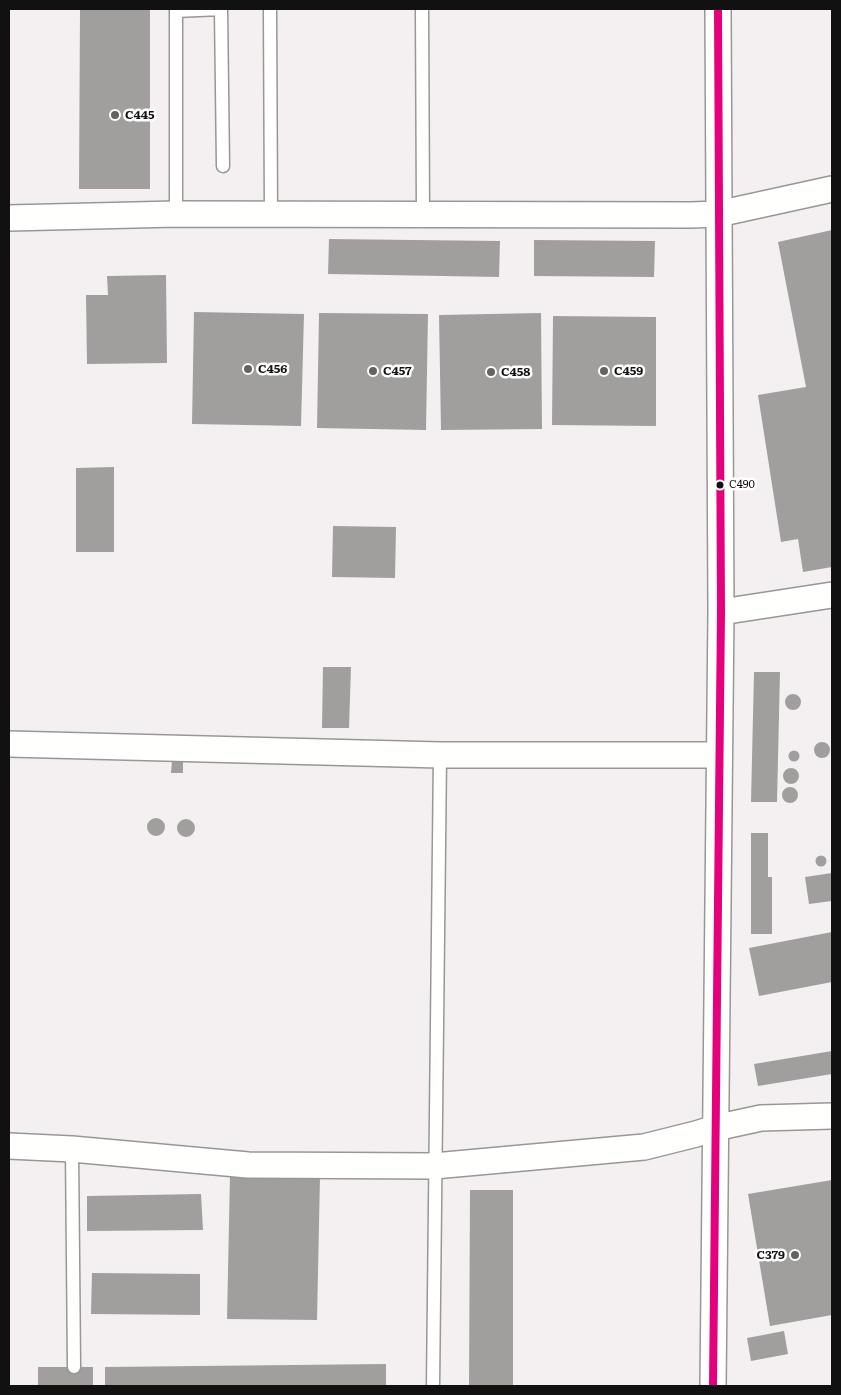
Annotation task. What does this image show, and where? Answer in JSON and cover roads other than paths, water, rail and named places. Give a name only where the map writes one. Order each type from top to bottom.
[{"type":"street","points":[[714,1386],[721,612],[718,9]]},
{"type":"street","points":[[9,218],[176,214],[718,214],[832,189]]},
{"type":"street","points":[[721,612],[832,595]]},
{"type":"street","points":[[9,744],[440,754],[719,755]]},
{"type":"street","points":[[9,1146],[72,1149],[248,1165],[434,1166],[644,1147],[761,1118],[832,1116]]},
{"type":"lane","points":[[176,214],[176,10],[221,9],[223,166]]},
{"type":"lane","points":[[270,9],[271,214]]},
{"type":"lane","points":[[422,9],[423,214]]},
{"type":"lane","points":[[433,1386],[440,754]]},
{"type":"lane","points":[[72,1149],[74,1367]]},
{"type":"place","name":"C445","points":[[115,115]]},
{"type":"place","name":"C456","points":[[248,369]]},
{"type":"place","name":"C457","points":[[373,371]]},
{"type":"place","name":"C459","points":[[604,371]]},
{"type":"place","name":"C458","points":[[491,372]]},
{"type":"place","name":"C490","points":[[720,485]]},
{"type":"place","name":"C379","points":[[795,1255]]}]
